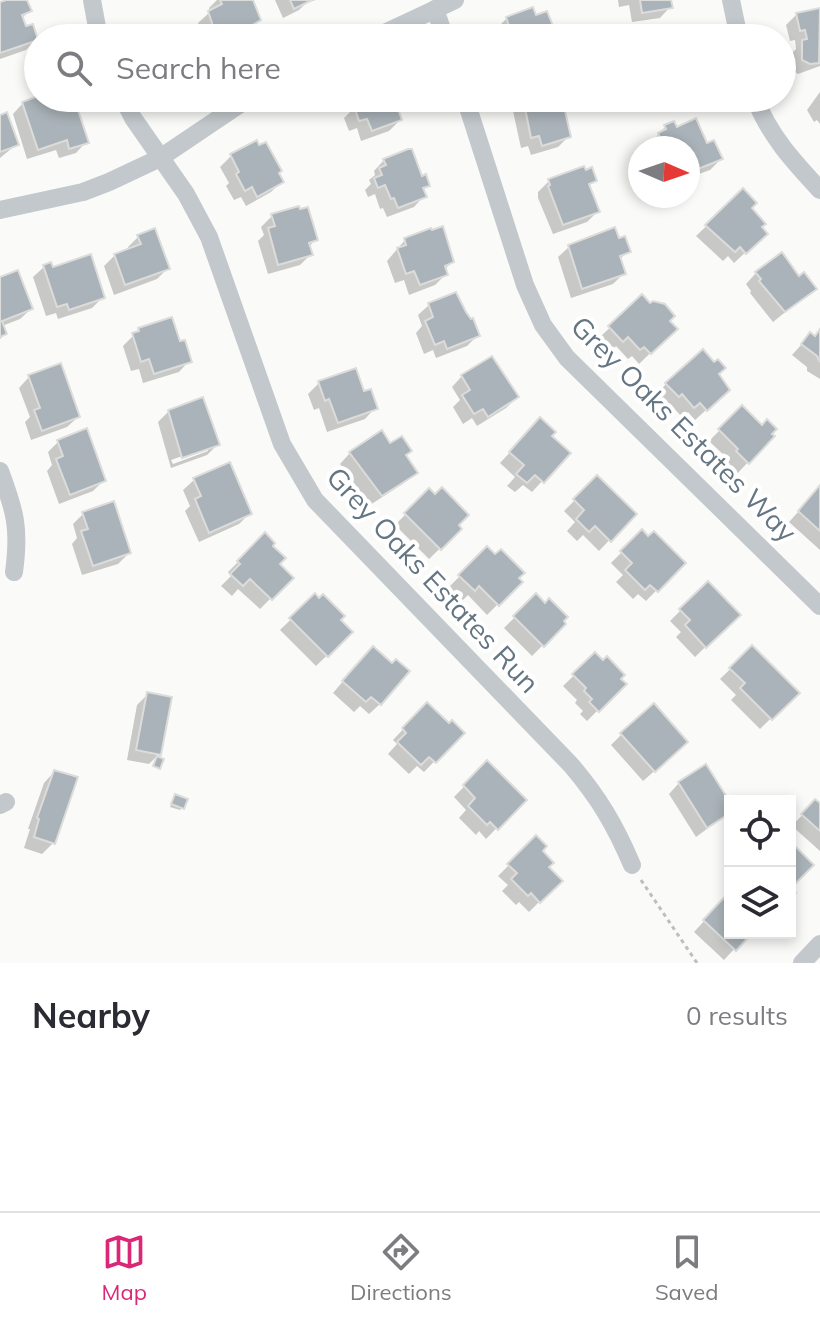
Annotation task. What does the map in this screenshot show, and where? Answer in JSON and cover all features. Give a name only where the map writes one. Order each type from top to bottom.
[{"type":"street","points":[[92,0],[96,24]]},
{"type":"street","points":[[403,24],[455,0]]},
{"type":"street","points":[[731,0],[736,24]]},
{"type":"street","points":[[435,9],[440,24]]},
{"type":"street","name":"Grey Oaks Estates Run","points":[[132,112],[186,194],[209,237],[282,444],[297,473],[315,500],[595,793],[613,822],[632,865]]},
{"type":"street","points":[[0,210],[83,192],[160,158],[228,112]]},
{"type":"street","name":"Grey Oaks Estates Way","points":[[469,112],[525,285],[543,325],[567,358],[820,606]]},
{"type":"street","points":[[760,112],[780,146],[820,190]]},
{"type":"street","points":[[0,471],[17,522],[14,572]]},
{"type":"street","points":[[802,963],[820,944]]},
{"type":"path","points":[[632,865],[697,963]]},
{"type":"building","points":[[27,0],[32,11],[22,15],[25,24],[24,45],[0,53],[0,2]]},
{"type":"building","points":[[220,0],[253,0],[261,20],[254,24],[212,24],[208,11],[222,4]]},
{"type":"building","points":[[290,0],[312,0],[294,9]]},
{"type":"building","points":[[640,0],[671,0],[673,8],[642,13]]},
{"type":"building","points":[[533,7],[536,15],[547,11],[552,24],[508,24],[506,17]]},
{"type":"building","points":[[820,8],[819,63],[810,64],[802,60],[802,40],[807,39],[805,30],[800,31],[796,13]]},
{"type":"building","points":[[7,112],[19,145],[0,152],[0,115]]},
{"type":"building","points":[[25,112],[79,112],[89,143],[69,149],[67,140],[38,150]]},
{"type":"building","points":[[356,112],[399,112],[402,120],[372,131],[367,119],[359,121]]},
{"type":"building","points":[[526,112],[565,112],[571,137],[542,146],[539,136],[531,138]]},
{"type":"building","points":[[696,118],[707,143],[714,140],[723,159],[700,168],[700,136],[659,136],[658,133],[666,129],[664,125],[674,121],[677,127]]},
{"type":"building","points":[[257,140],[259,145],[266,142],[282,171],[279,173],[284,182],[257,197],[252,187],[245,191],[230,154]]},
{"type":"building","points":[[412,149],[422,176],[426,174],[430,186],[423,188],[427,197],[398,208],[385,185],[378,188],[374,178],[382,175],[379,168],[386,165],[383,159]]},
{"type":"building","points":[[584,166],[586,170],[592,167],[597,181],[589,184],[600,212],[563,225],[548,179]]},
{"type":"building","points":[[743,188],[757,203],[752,208],[766,224],[762,227],[768,234],[746,254],[740,247],[735,252],[705,225]]},
{"type":"building","points":[[299,206],[300,209],[308,207],[318,240],[309,243],[313,255],[278,265],[268,228],[275,226],[271,214]]},
{"type":"building","points":[[443,226],[454,262],[445,266],[448,275],[420,285],[414,271],[406,274],[397,248],[406,245],[404,238]]},
{"type":"building","points":[[615,227],[619,238],[625,236],[631,252],[620,256],[626,274],[582,289],[568,245]]},
{"type":"building","points":[[155,228],[170,269],[125,285],[114,254],[141,244],[137,235]]},
{"type":"building","points":[[782,252],[799,276],[804,272],[817,289],[785,312],[755,272]]},
{"type":"building","points":[[91,254],[105,298],[69,310],[67,304],[57,307],[43,265],[51,262],[53,267]]},
{"type":"building","points":[[18,270],[33,309],[2,321],[7,334],[0,337],[0,277]]},
{"type":"building","points":[[456,292],[466,312],[473,318],[480,336],[447,349],[444,341],[435,345],[425,321],[433,317],[428,303]]},
{"type":"building","points":[[642,294],[650,303],[665,304],[675,316],[670,321],[678,329],[651,354],[644,347],[640,350],[628,337],[623,342],[608,326]]},
{"type":"building","points":[[172,317],[180,341],[185,340],[192,362],[154,374],[149,359],[141,362],[132,333],[139,331],[138,328]]},
{"type":"building","points":[[820,329],[820,362],[801,344],[810,332],[815,336]]},
{"type":"building","points":[[703,349],[714,362],[718,359],[726,368],[719,374],[730,390],[707,411],[700,403],[694,408],[682,394],[679,397],[665,383]]},
{"type":"building","points":[[492,356],[519,397],[488,417],[483,409],[474,414],[462,395],[470,390],[461,375]]},
{"type":"building","points":[[61,363],[80,417],[42,431],[34,410],[40,408],[28,375]]},
{"type":"building","points":[[356,368],[364,391],[371,389],[378,409],[338,423],[318,381]]},
{"type":"building","points":[[203,397],[220,445],[182,458],[168,410]]},
{"type":"building","points":[[742,405],[762,425],[767,419],[777,429],[772,434],[775,436],[749,464],[718,429]]},
{"type":"building","points":[[540,417],[556,432],[552,436],[571,453],[544,483],[535,475],[527,483],[516,474],[524,465],[509,452]]},
{"type":"building","points":[[87,428],[106,481],[70,495],[56,459],[63,456],[57,440]]},
{"type":"building","points":[[382,430],[390,443],[402,436],[412,451],[406,455],[418,473],[382,496],[349,452]]},
{"type":"building","points":[[230,462],[252,514],[209,533],[195,499],[201,496],[193,478]]},
{"type":"building","points":[[597,475],[637,514],[611,542],[595,526],[589,532],[576,519],[584,510],[573,499]]},
{"type":"building","points":[[820,485],[820,531],[798,511]]},
{"type":"building","points":[[442,487],[469,515],[459,525],[462,529],[441,550],[404,513],[429,488],[435,494]]},
{"type":"building","points":[[114,501],[131,553],[93,566],[81,531],[88,529],[82,512]]},
{"type":"building","points":[[642,529],[648,536],[654,531],[686,563],[658,592],[650,585],[645,590],[625,570],[632,563],[620,551]]},
{"type":"building","points":[[265,532],[275,543],[273,546],[286,558],[280,564],[294,578],[272,600],[250,579],[243,586],[230,574],[240,564],[237,561]]},
{"type":"building","points":[[487,546],[495,554],[501,549],[525,573],[519,578],[523,582],[499,606],[479,586],[475,591],[458,575]]},
{"type":"building","points":[[708,581],[741,615],[706,648],[685,625],[690,620],[679,609]]},
{"type":"building","points":[[315,593],[319,598],[323,594],[345,616],[341,620],[353,632],[328,657],[289,618]]},
{"type":"building","points":[[536,593],[545,603],[549,598],[568,617],[564,621],[566,624],[544,647],[513,616]]},
{"type":"building","points":[[752,645],[800,693],[772,720],[740,688],[745,683],[729,668]]},
{"type":"building","points":[[373,646],[392,663],[396,659],[410,671],[381,705],[371,697],[366,702],[342,681]]},
{"type":"building","points":[[595,652],[603,660],[607,656],[625,675],[621,679],[627,684],[599,712],[589,702],[592,699],[584,691],[586,688],[572,674]]},
{"type":"building","points":[[147,692],[172,697],[161,755],[136,750]]},
{"type":"building","points":[[427,702],[465,733],[436,763],[429,757],[421,765],[397,742],[406,733],[402,728]]},
{"type":"building","points":[[654,703],[688,742],[655,772],[620,733]]},
{"type":"building","points":[[157,756],[164,759],[160,769],[153,766]]},
{"type":"building","points":[[487,760],[527,800],[498,830],[490,822],[487,825],[468,806],[475,798],[463,785]]},
{"type":"building","points":[[706,764],[726,795],[724,817],[707,828],[678,782]]},
{"type":"building","points":[[54,770],[78,777],[55,844],[34,837],[37,818]]},
{"type":"building","points":[[175,794],[188,799],[184,809],[171,804]]},
{"type":"building","points":[[815,799],[820,803],[820,831],[801,814]]},
{"type":"building","points":[[536,835],[547,846],[543,851],[554,863],[549,867],[563,881],[540,903],[511,879],[517,873],[507,864]]},
{"type":"building","points":[[796,847],[814,865],[796,883]]},
{"type":"building","points":[[724,897],[724,939],[747,939],[736,951],[703,920]]}]
